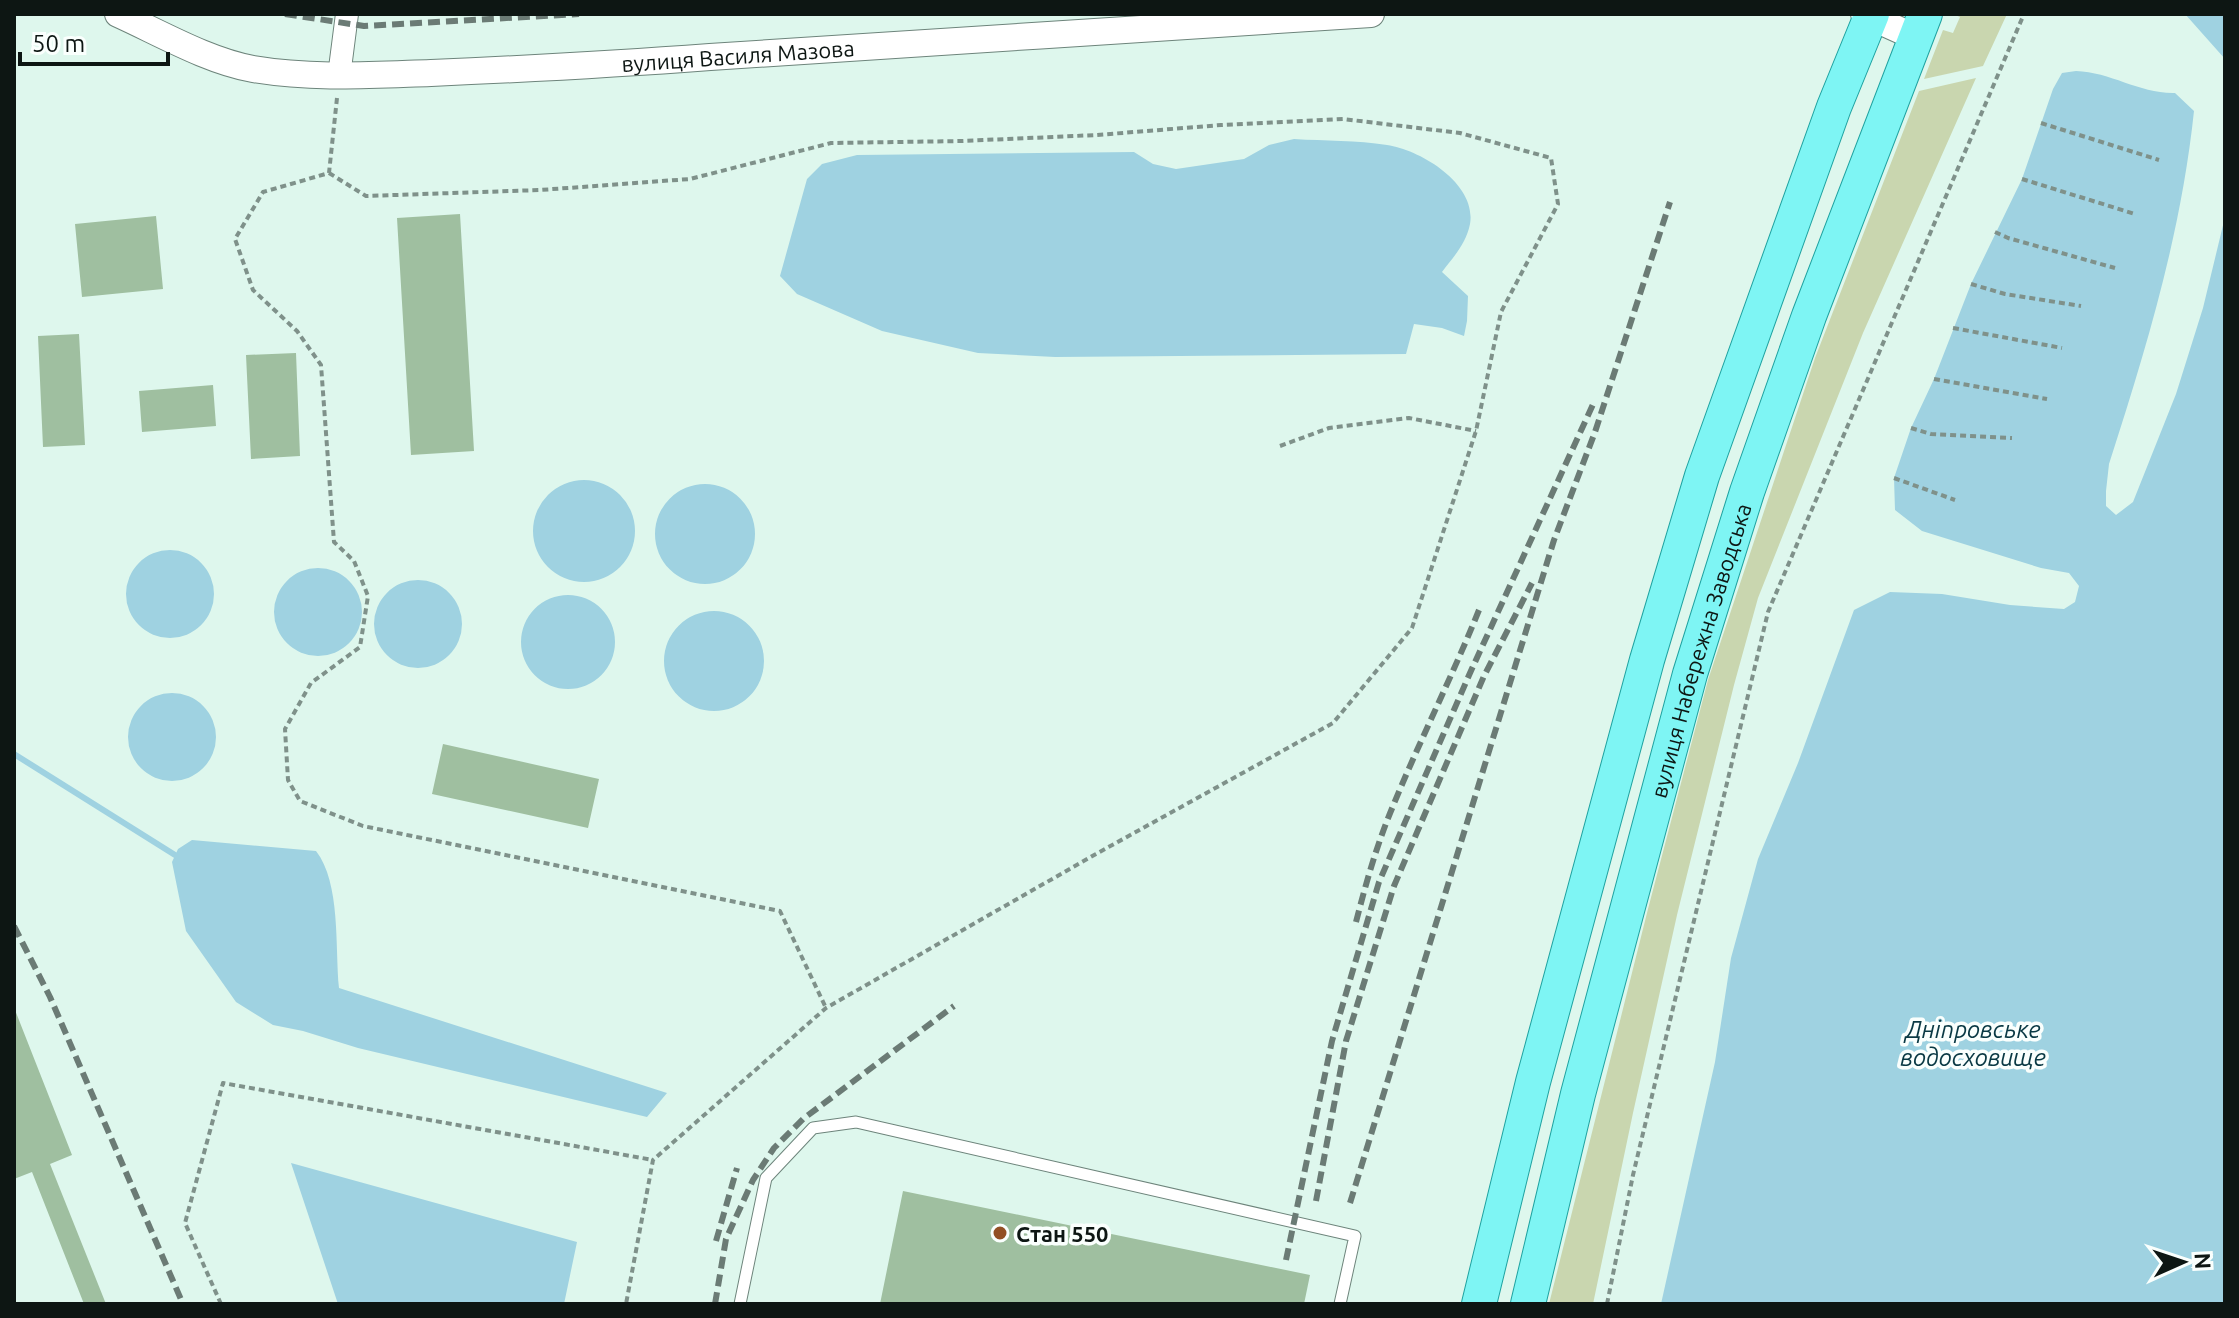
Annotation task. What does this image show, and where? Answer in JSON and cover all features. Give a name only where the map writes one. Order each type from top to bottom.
[{"type":"main road","points":[[1479,1304],[1533,1082],[1647,660],[1702,476],[1869,15]]},
{"type":"main road","name":"вулиця Набережна Заводська","points":[[1528,1304],[1578,1094],[1695,658],[1747,492],[1798,345],[1920,26]]},
{"type":"street","name":"вулиця Василя Мазова","points":[[118,14],[217,59],[249,69],[291,75],[339,76],[603,65],[1371,14]]},
{"type":"street","points":[[339,76],[347,14]]},
{"type":"street","points":[[1869,15],[1920,26]]},
{"type":"lane","points":[[740,1304],[766,1178],[813,1128],[856,1122],[1355,1236],[1340,1304]]},
{"type":"path","points":[[1607,1304],[1633,1175],[1768,612],[2024,14]]},
{"type":"path","points":[[329,173],[339,76]]},
{"type":"path","points":[[626,1304],[653,1160],[826,1008],[1333,723],[1412,628],[1476,431],[1501,312],[1558,204],[1551,158],[1460,133],[1343,119],[1097,135],[831,143],[690,179],[524,191],[366,196],[329,173],[263,192],[235,239],[253,290],[297,331],[321,365],[334,542],[354,561],[368,596],[360,647],[311,683],[285,729],[288,780],[300,801],[363,826],[780,911],[826,1008]]},
{"type":"path","points":[[2041,123],[2159,160]]},
{"type":"path","points":[[2022,179],[2135,214]]},
{"type":"path","points":[[1995,232],[2115,268]]},
{"type":"path","points":[[1971,284],[2005,294],[2081,306]]},
{"type":"path","points":[[1953,328],[2062,348]]},
{"type":"path","points":[[1934,379],[2047,399]]},
{"type":"path","points":[[1280,446],[1329,428],[1409,418],[1476,431]]},
{"type":"path","points":[[1911,428],[1931,434],[2012,438]]},
{"type":"path","points":[[1894,478],[1955,500]]},
{"type":"path","points":[[221,1304],[185,1223],[223,1083],[653,1160]]},
{"type":"green space","points":[[1953,14],[2007,14],[1983,66],[1924,79],[1943,30],[1953,33],[1960,17]]},
{"type":"green space","points":[[1976,78],[1863,333],[1758,598],[1677,915],[1593,1304],[1549,1304],[1708,680],[1815,358],[1919,91]]},
{"type":"water","points":[[2185,14],[2225,14],[2225,59]]},
{"type":"water","name":"Дніпровське водосховище","points":[[2076,71],[2150,90],[2175,93],[2194,111],[2171,246],[2149,333],[2109,464],[2106,506],[2116,515],[2133,502],[2176,394],[2203,308],[2225,217],[2225,1304],[1661,1304],[1715,1062],[1731,958],[1758,859],[1798,763],[1854,610],[1890,592],[1942,594],[2010,605],[2064,609],[2075,602],[2079,586],[2069,573],[2041,568],[1922,531],[1895,510],[1894,478],[1911,428],[1971,284],[2022,179],[2053,89],[2062,73]]},
{"type":"water","points":[[1294,139],[1364,142],[1401,148],[1430,162],[1456,183],[1470,209],[1470,224],[1463,244],[1442,272],[1468,296],[1464,336],[1442,328],[1414,324],[1406,354],[1055,357],[978,353],[882,331],[797,294],[780,276],[807,179],[822,164],[857,155],[1134,152],[1153,164],[1176,169],[1244,159],[1269,145]]},
{"type":"water","points":[[584,480],[603,484],[620,495],[631,512],[635,531],[631,550],[620,567],[603,578],[584,582],[565,578],[548,567],[537,550],[533,531],[537,512],[548,495],[565,484]]},
{"type":"water","points":[[705,484],[724,487],[741,498],[752,515],[755,534],[752,553],[741,570],[724,581],[705,584],[686,581],[669,570],[658,553],[655,534],[658,515],[669,498],[686,487]]},
{"type":"water","points":[[170,550],[187,554],[201,563],[210,577],[214,594],[210,611],[201,625],[187,634],[170,638],[153,634],[139,625],[130,611],[126,594],[130,577],[139,563],[153,554]]},
{"type":"water","points":[[318,568],[335,572],[349,581],[358,595],[362,612],[358,629],[349,643],[335,652],[318,656],[301,652],[287,643],[278,629],[274,612],[278,595],[287,581],[301,572]]},
{"type":"water","points":[[418,580],[435,584],[449,593],[458,607],[462,624],[458,641],[449,655],[435,664],[418,668],[401,664],[387,655],[378,641],[374,624],[378,607],[387,593],[401,584]]},
{"type":"water","points":[[568,595],[586,599],[601,609],[611,624],[615,642],[611,660],[601,675],[586,685],[568,689],[550,685],[535,675],[525,660],[521,642],[525,624],[535,609],[550,599]]},
{"type":"water","points":[[714,611],[733,614],[750,625],[761,642],[764,661],[761,680],[750,697],[733,708],[714,711],[695,708],[678,697],[667,680],[664,661],[667,642],[678,625],[695,614]]},
{"type":"water","points":[[172,693],[189,697],[203,706],[212,720],[216,737],[212,754],[203,768],[189,777],[172,781],[155,777],[141,768],[132,754],[128,737],[132,720],[141,706],[155,697]]},
{"type":"water","points":[[192,840],[316,851],[330,880],[339,988],[667,1093],[647,1117],[273,1025],[236,1002],[186,931],[172,862],[178,849]]},
{"type":"water","points":[[291,1163],[577,1242],[564,1304],[338,1304]]},
{"type":"building","points":[[460,214],[474,451],[411,455],[397,218]]},
{"type":"building","points":[[156,216],[163,289],[82,297],[75,224]]},
{"type":"building","points":[[79,334],[85,445],[43,447],[38,336]]},
{"type":"building","points":[[296,353],[300,456],[251,459],[246,355]]},
{"type":"building","points":[[213,385],[216,426],[142,432],[139,391]]},
{"type":"building","points":[[443,744],[599,779],[588,828],[432,794]]},
{"type":"building","points":[[15,1010],[72,1155],[50,1164],[106,1304],[84,1304],[32,1172],[14,1179]]},
{"type":"building","name":"Стан 550","points":[[903,1191],[1310,1275],[1304,1304],[880,1304]]},
{"type":"waterway","points":[[14,754],[175,855]]},
{"type":"railway","points":[[285,14],[364,26],[579,14]]},
{"type":"railway","points":[[1350,1203],[1554,540],[1595,432],[1670,202]]},
{"type":"railway","points":[[1286,1260],[1332,1041],[1379,882],[1470,673],[1595,400]]},
{"type":"railway","points":[[1316,1201],[1346,1041],[1394,886],[1484,676],[1532,583]]},
{"type":"railway","points":[[1356,922],[1387,820],[1479,610]]},
{"type":"railway","points":[[14,926],[50,997],[183,1304]]},
{"type":"railway","points":[[715,1304],[726,1239],[753,1180],[774,1148],[803,1119],[954,1006]]},
{"type":"railway","points":[[716,1241],[737,1168]]},
{"type":"place","name":"Стан 550","points":[[1000,1233]]}]
